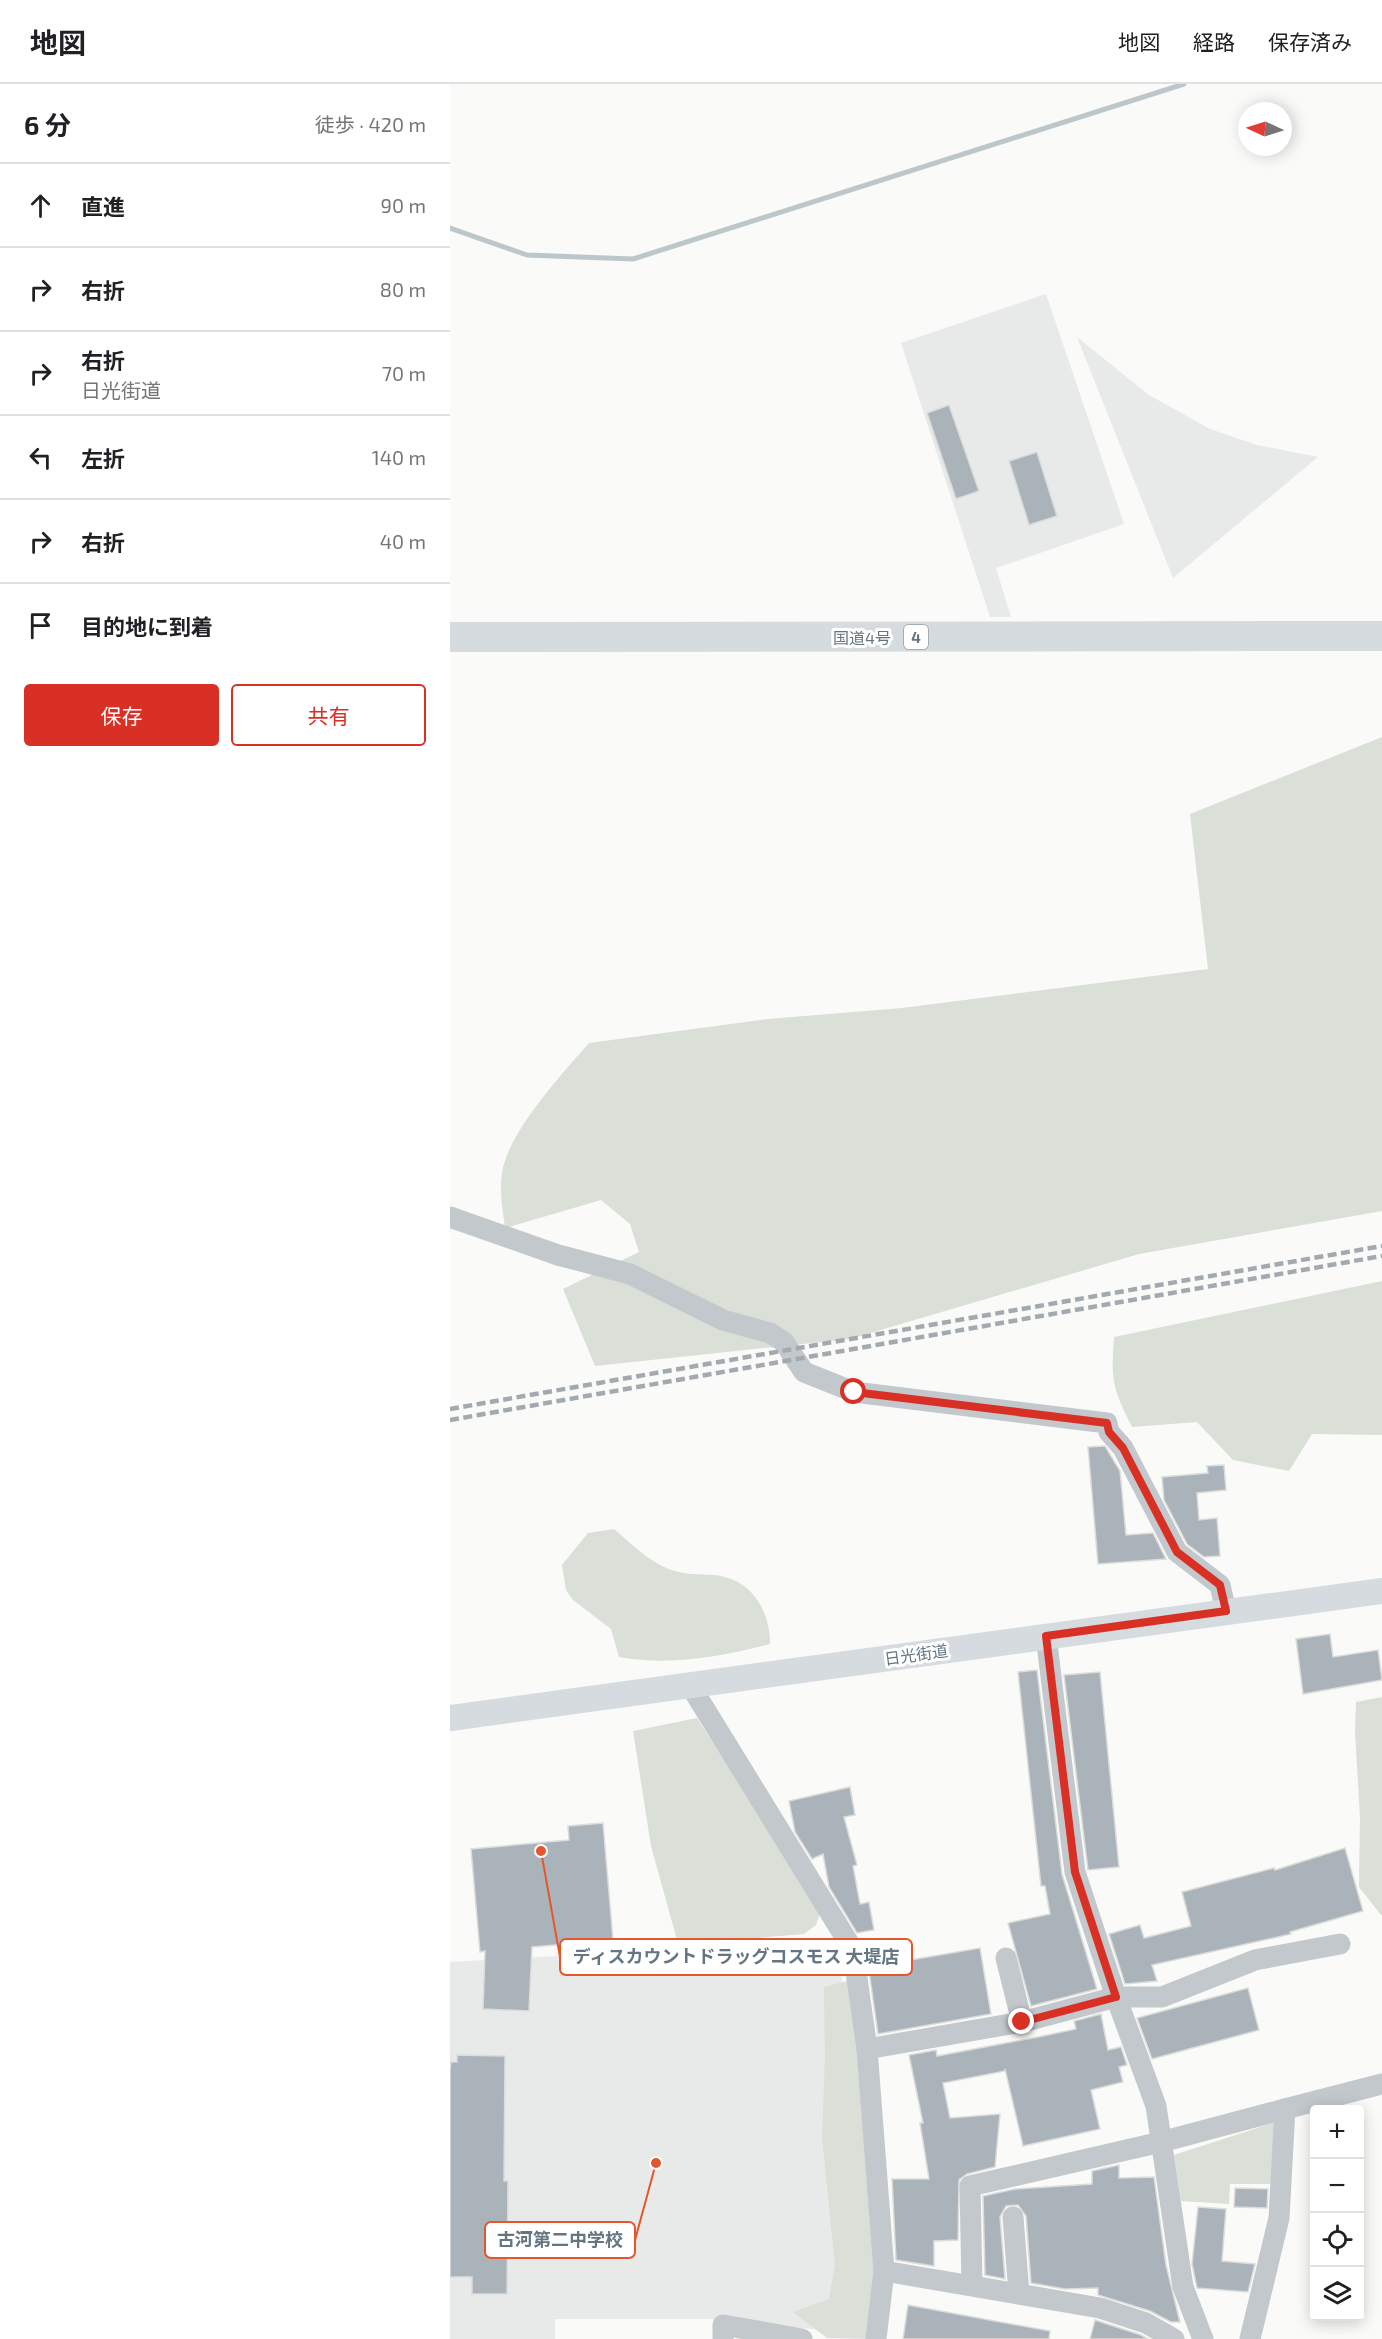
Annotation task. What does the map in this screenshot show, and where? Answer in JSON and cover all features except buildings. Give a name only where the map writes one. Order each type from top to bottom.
[{"type":"highway","name":"国道4号","points":[[450,638],[1382,636]]},
{"type":"main road","name":"日光街道","points":[[450,1718],[1382,1591]]},
{"type":"street","points":[[450,1217],[558,1255],[630,1274],[723,1320],[770,1333],[784,1342],[804,1372],[854,1392],[1107,1423],[1109,1432],[1123,1448],[1177,1552],[1220,1585],[1226,1611]]},
{"type":"street","points":[[1046,1636],[1075,1872],[1116,1997],[1156,2106],[1183,2287],[1203,2339]]},
{"type":"street","points":[[690,1684],[853,1950],[867,2049],[884,2271],[876,2339]]},
{"type":"street","points":[[867,2049],[1022,2022],[1116,1997],[1162,1997],[1256,1960],[1340,1944]]},
{"type":"street","points":[[1006,1958],[1022,2022]]},
{"type":"street","points":[[972,2285],[970,2186],[1161,2142],[1382,2084]]},
{"type":"street","points":[[1250,2339],[1279,2218],[1285,2109]]},
{"type":"street","points":[[1013,2217],[1019,2294]]},
{"type":"street","points":[[884,2271],[1100,2308],[1143,2331],[1174,2339]]},
{"type":"street","points":[[723,2339],[723,2325],[802,2339]]},
{"type":"shaded area","points":[[1046,294],[1124,524],[996,568],[1011,617],[990,617],[901,343]]},
{"type":"shaded area","points":[[1077,337],[1149,395],[1210,429],[1257,445],[1318,457],[1173,578]]},
{"type":"shaded area","points":[[1382,737],[1382,1211],[1139,1254],[850,1339],[595,1366],[563,1289],[639,1252],[630,1224],[601,1200],[505,1228],[501,1187],[506,1157],[525,1122],[551,1087],[589,1043],[768,1019],[902,1008],[1208,969],[1190,814]]},
{"type":"shaded area","points":[[1382,1281],[1382,1435],[1312,1434],[1289,1471],[1233,1460],[1197,1422],[1132,1427],[1114,1384],[1114,1337]]},
{"type":"shaded area","points":[[614,1529],[644,1555],[670,1569],[725,1577],[745,1587],[753,1594],[764,1612],[770,1644],[695,1659],[657,1661],[619,1657],[611,1629],[573,1600],[566,1590],[562,1565],[588,1533]]},
{"type":"shaded area","points":[[1382,1697],[1381,1915],[1359,1887],[1360,1817],[1355,1732],[1356,1702]]},
{"type":"shaded area","points":[[697,1718],[821,1910],[816,1925],[804,1934],[710,1942],[677,1940],[651,1846],[633,1731]]},
{"type":"shaded area","points":[[818,1942],[838,1954],[853,2051],[862,2334],[710,2319],[555,2319],[555,2339],[450,2339],[450,1962]]},
{"type":"shaded area","points":[[851,1980],[877,2267],[869,2339],[827,2338],[793,2312],[829,2299],[835,2265],[822,2137],[825,2057],[824,1987]]},
{"type":"shaded area","points":[[1276,2122],[1274,2184],[1230,2184],[1229,2204],[1181,2201],[1174,2155]]},
{"type":"waterway","points":[[450,228],[527,255],[633,259],[1184,84]]},
{"type":"railway","points":[[450,1409],[1382,1246]]},
{"type":"railway","points":[[450,1420],[1382,1256]]},
{"type":"place","name":"ディスカウントドラッグコスモス 大堤店","points":[[541,1851]]},
{"type":"place","name":"古河第二中学校","points":[[656,2163]]},
{"type":"route","points":[[854,1392],[1107,1423],[1109,1432],[1123,1448],[1177,1552],[1220,1585],[1226,1611],[1046,1636],[1075,1872],[1116,1997],[1022,2022]]}]
